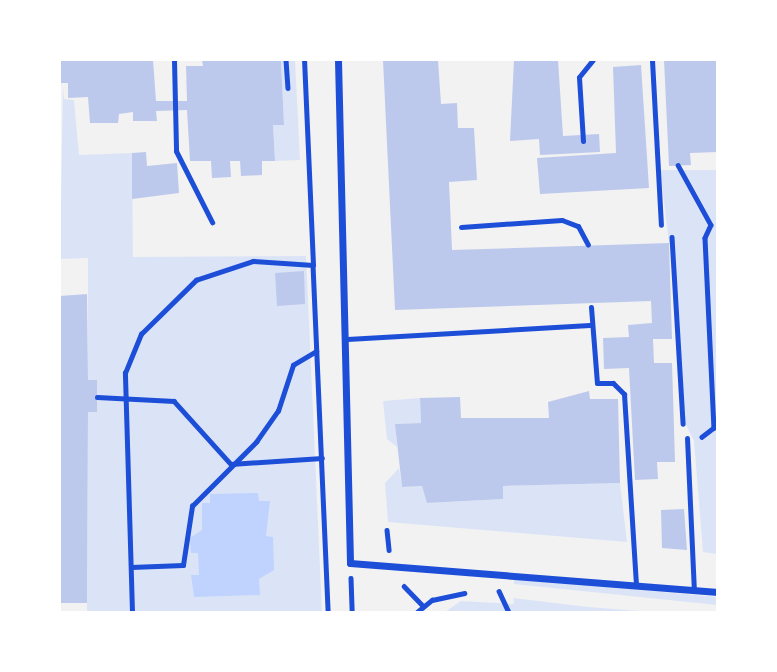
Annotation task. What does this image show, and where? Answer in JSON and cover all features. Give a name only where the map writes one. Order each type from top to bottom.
[{"type":"street","points":[[338,60],[347,338],[350,563],[718,592]]},
{"type":"lane","points":[[174,60],[176,151],[212,222]]},
{"type":"lane","points":[[583,141],[579,77],[593,60]]},
{"type":"lane","points":[[652,60],[661,225]]},
{"type":"lane","points":[[461,227],[562,220],[578,226],[588,245]]},
{"type":"lane","points":[[591,307],[590,325],[597,383],[613,383],[624,394],[636,585]]},
{"type":"lane","points":[[347,338],[590,325]]},
{"type":"lane","points":[[687,438],[694,590]]},
{"type":"path","points":[[286,60],[288,88]]},
{"type":"path","points":[[303,60],[328,612]]},
{"type":"path","points":[[671,225],[687,438],[710,437],[714,428],[705,238],[711,225],[678,165]]},
{"type":"path","points":[[132,612],[125,373],[141,334],[196,280],[253,261],[313,265]]},
{"type":"path","points":[[131,567],[183,565],[192,506],[278,411],[293,365],[316,351]]},
{"type":"path","points":[[97,397],[174,401],[231,464]]},
{"type":"path","points":[[231,464],[322,458]]},
{"type":"path","points":[[350,563],[352,612]]},
{"type":"path","points":[[489,592],[498,590],[509,612]]},
{"type":"path","points":[[417,612],[448,593],[469,593]]},
{"type":"shaded area","points":[[281,60],[295,60],[300,160],[275,161],[273,125],[284,125]]},
{"type":"shaded area","points":[[63,86],[64,99],[74,100],[79,155],[132,153],[133,257],[306,256],[322,612],[87,612],[88,412],[97,411],[97,380],[88,380],[88,258],[60,259]]},
{"type":"shaded area","points":[[660,170],[717,170],[717,554],[703,552],[694,441],[685,423],[675,243],[669,243]]},
{"type":"shaded area","points":[[420,398],[421,423],[396,424],[397,447],[387,439],[383,401]]},
{"type":"shaded area","points":[[399,468],[402,487],[422,486],[428,503],[502,499],[503,486],[620,483],[627,542],[388,522],[385,483]]},
{"type":"shaded area","points":[[514,578],[717,597],[717,605],[514,584]]},
{"type":"shaded area","points":[[513,598],[653,612],[445,612],[461,601],[514,604]]},
{"type":"water","points":[[258,493],[259,501],[270,501],[266,536],[273,537],[274,570],[259,579],[260,595],[194,597],[191,575],[199,575],[198,553],[191,553],[190,538],[202,530],[202,503],[210,503],[210,494]]},
{"type":"building","points":[[60,60],[153,60],[156,101],[187,101],[186,66],[203,66],[202,60],[281,60],[284,125],[273,125],[275,161],[262,161],[262,175],[241,176],[240,161],[230,161],[231,177],[212,178],[211,161],[190,161],[187,110],[156,111],[157,121],[133,121],[133,112],[119,114],[118,123],[90,123],[88,97],[68,98],[68,83],[60,83]]},
{"type":"building","points":[[383,60],[438,60],[441,104],[457,103],[458,128],[474,128],[477,180],[449,182],[452,250],[669,243],[672,339],[653,339],[654,363],[672,363],[675,462],[657,462],[658,479],[635,480],[629,368],[604,369],[603,338],[629,337],[628,325],[652,323],[651,301],[395,310]]},
{"type":"building","points":[[514,60],[558,60],[563,136],[599,134],[600,152],[540,155],[539,139],[510,141]]},
{"type":"building","points":[[664,60],[718,60],[718,152],[690,153],[691,165],[669,166]]},
{"type":"building","points":[[641,65],[649,188],[540,194],[537,158],[616,153],[613,67]]},
{"type":"building","points":[[146,152],[147,166],[177,163],[179,193],[132,199],[132,153]]},
{"type":"building","points":[[304,271],[305,304],[277,306],[275,273]]},
{"type":"building","points":[[87,294],[88,380],[97,380],[97,412],[88,412],[87,603],[60,603],[60,296]]},
{"type":"building","points":[[589,391],[590,399],[618,399],[620,483],[503,486],[503,499],[427,503],[422,486],[402,487],[395,424],[421,423],[420,398],[460,397],[461,418],[549,418],[548,402]]},
{"type":"building","points":[[684,509],[687,550],[662,548],[661,510]]}]
